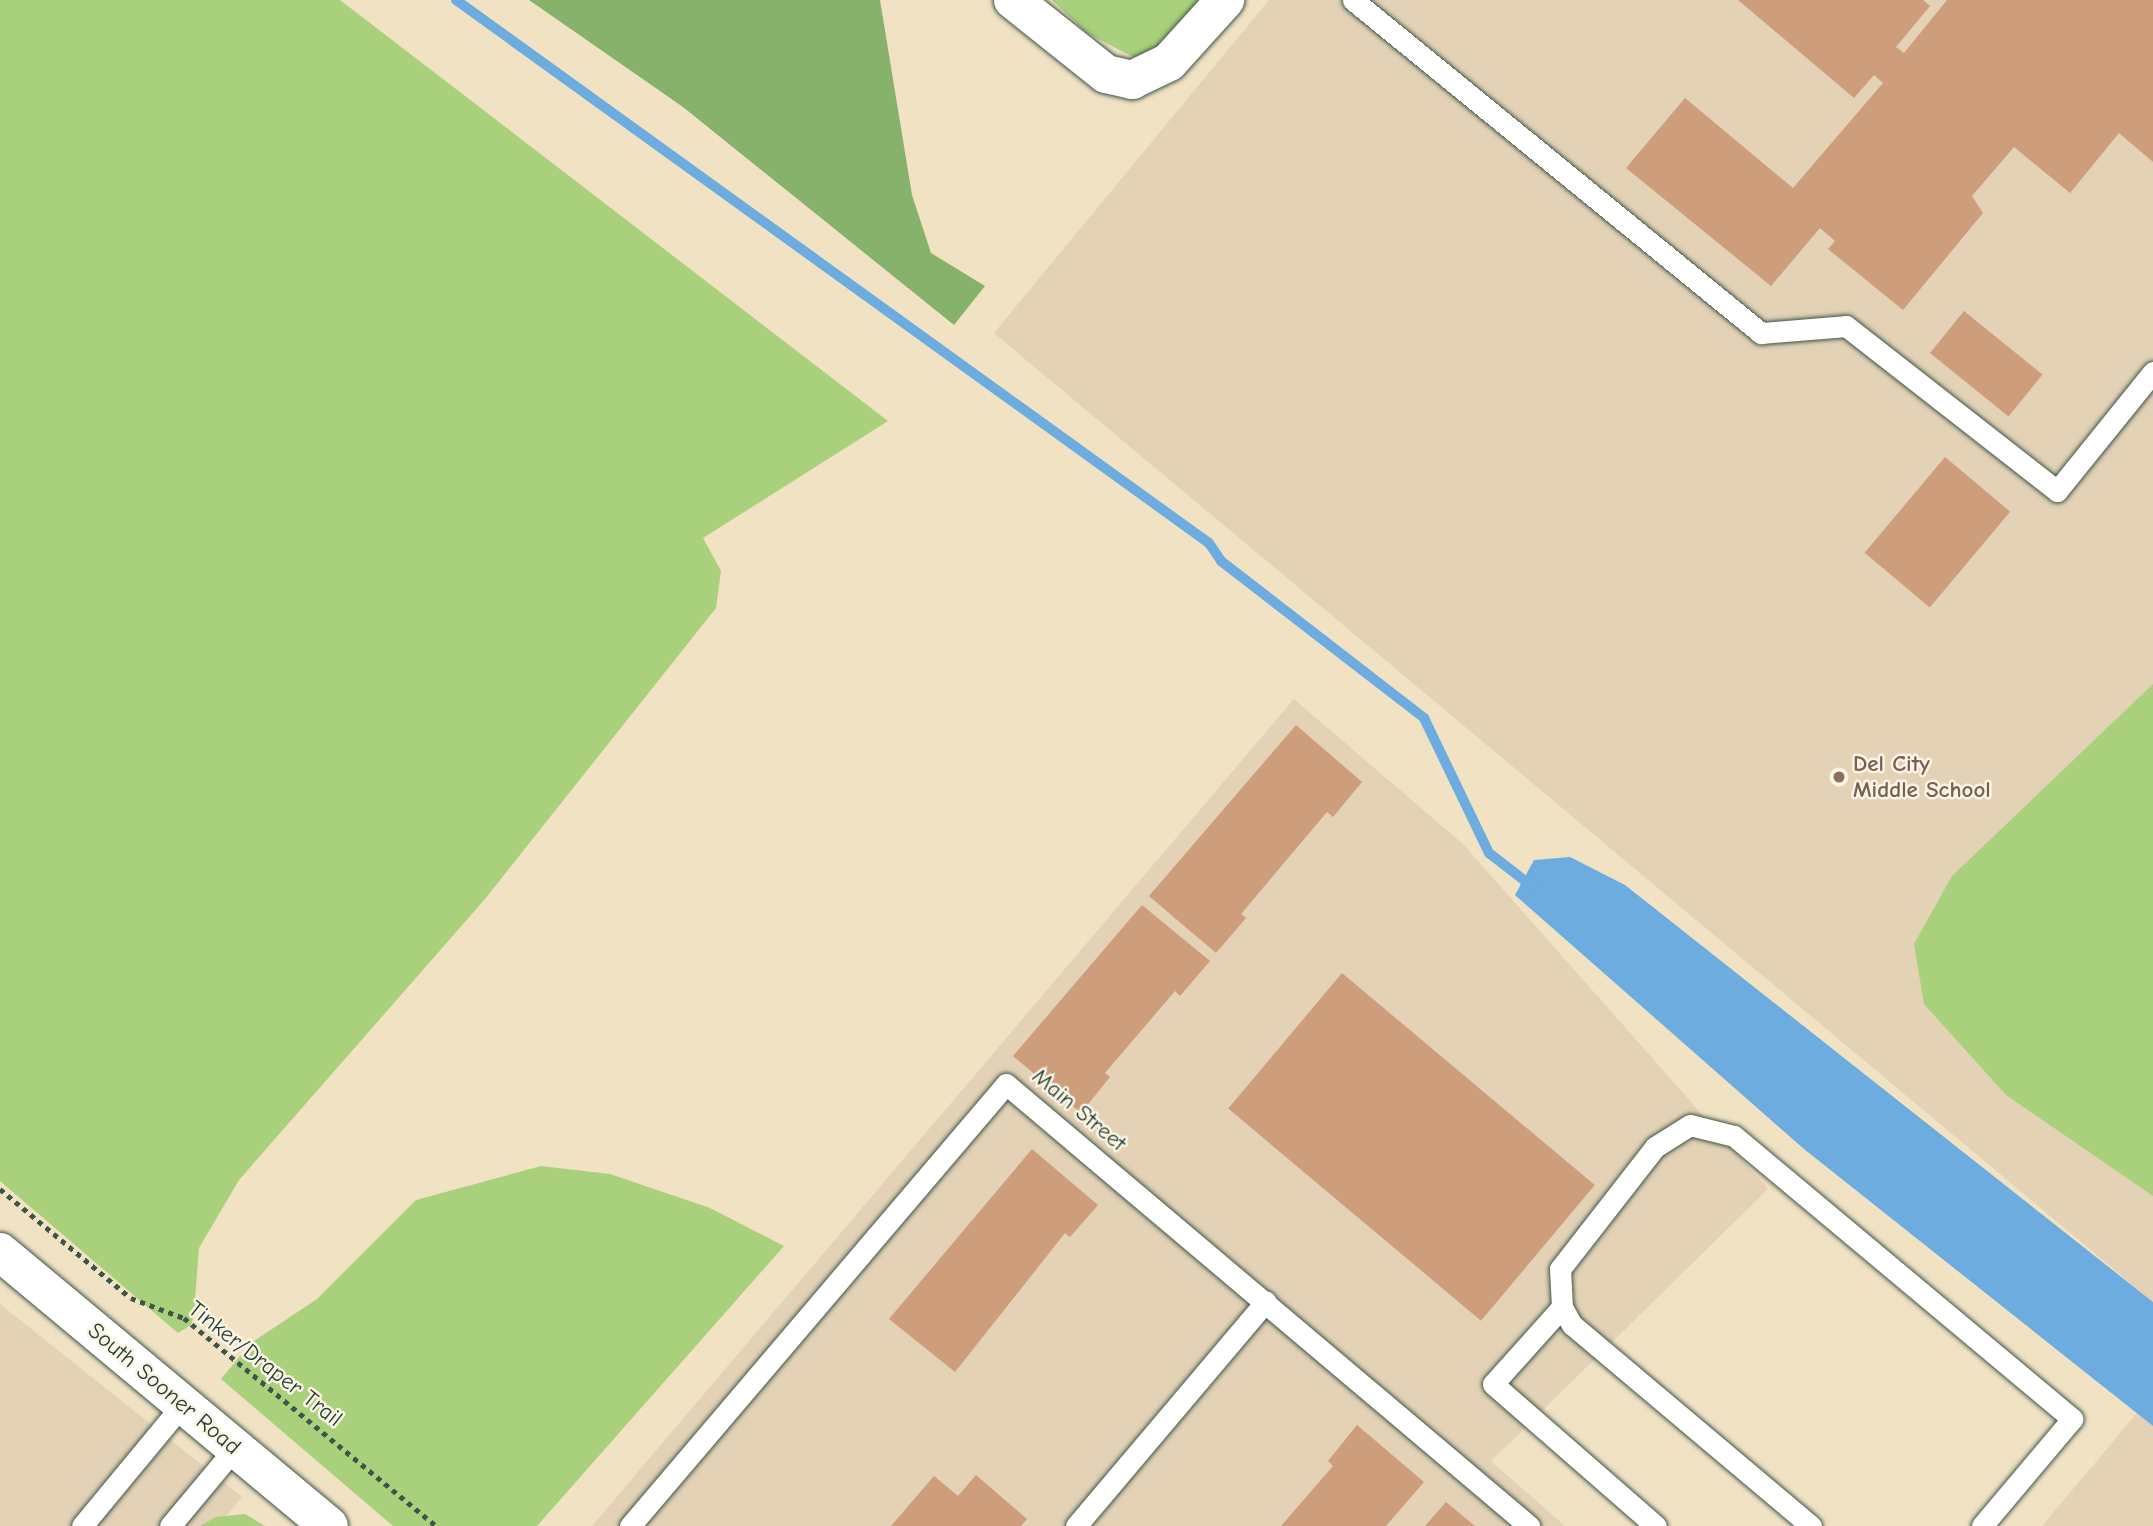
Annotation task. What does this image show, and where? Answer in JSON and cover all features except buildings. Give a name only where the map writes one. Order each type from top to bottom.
[{"type":"main road","points":[[1013,0],[1105,74],[1132,80],[1170,62],[1225,0]]},
{"type":"main road","name":"South Sooner Road","points":[[0,1252],[329,1526]]},
{"type":"lane","points":[[1353,0],[1761,333],[1846,326],[2057,491],[2153,372]]},
{"type":"lane","name":"Main Street","points":[[630,1526],[1006,1084],[1529,1526]]},
{"type":"lane","points":[[1811,1526],[1572,1325],[1562,1307],[1560,1269],[1655,1147],[1690,1125],[1734,1136],[2072,1419],[1982,1526]]},
{"type":"lane","points":[[1076,1526],[1266,1301]]},
{"type":"lane","points":[[1562,1307],[1493,1384],[1656,1526]]},
{"type":"lane","points":[[82,1526],[183,1404]]},
{"type":"lane","points":[[170,1526],[235,1448]]},
{"type":"path","name":"Tinker/Draper Trail","points":[[0,1189],[131,1298],[184,1318],[436,1526]]},
{"type":"shaded area","name":"Del City Middle School","points":[[1269,0],[2153,0],[2153,1302],[994,333]]},
{"type":"shaded area","points":[[1294,699],[1463,844],[1768,1189],[1491,1461],[1565,1526],[592,1526]]},
{"type":"shaded area","points":[[0,1304],[242,1497],[218,1526],[0,1526]]},
{"type":"shaded area","points":[[2137,1413],[2153,1426],[2153,1526],[2042,1526]]},
{"type":"green space","points":[[0,0],[340,0],[888,421],[703,538],[721,571],[716,608],[485,899],[239,1180],[199,1248],[194,1314],[191,1325],[178,1333],[0,1181]]},
{"type":"green space","points":[[529,0],[880,0],[912,195],[931,253],[985,286],[954,325],[683,107]]},
{"type":"green space","points":[[1052,0],[1203,0],[1152,53],[1133,57],[1087,33]]},
{"type":"green space","points":[[2153,684],[2153,1196],[2006,1095],[1924,1004],[1914,944],[1952,876]]},
{"type":"green space","points":[[541,1166],[610,1174],[710,1208],[784,1246],[537,1526],[393,1526],[221,1379],[251,1343],[317,1299],[416,1200]]},
{"type":"green space","points":[[245,1514],[265,1526],[200,1526],[216,1517]]},
{"type":"water","points":[[1570,857],[1625,885],[2153,1302],[2153,1426],[1804,1149],[1515,895],[1534,860]]},
{"type":"waterway","points":[[456,0],[1209,543],[1221,561],[1424,718],[1489,853],[1533,887]]},
{"type":"place","name":"Del City Middle School","points":[[1839,777]]}]
